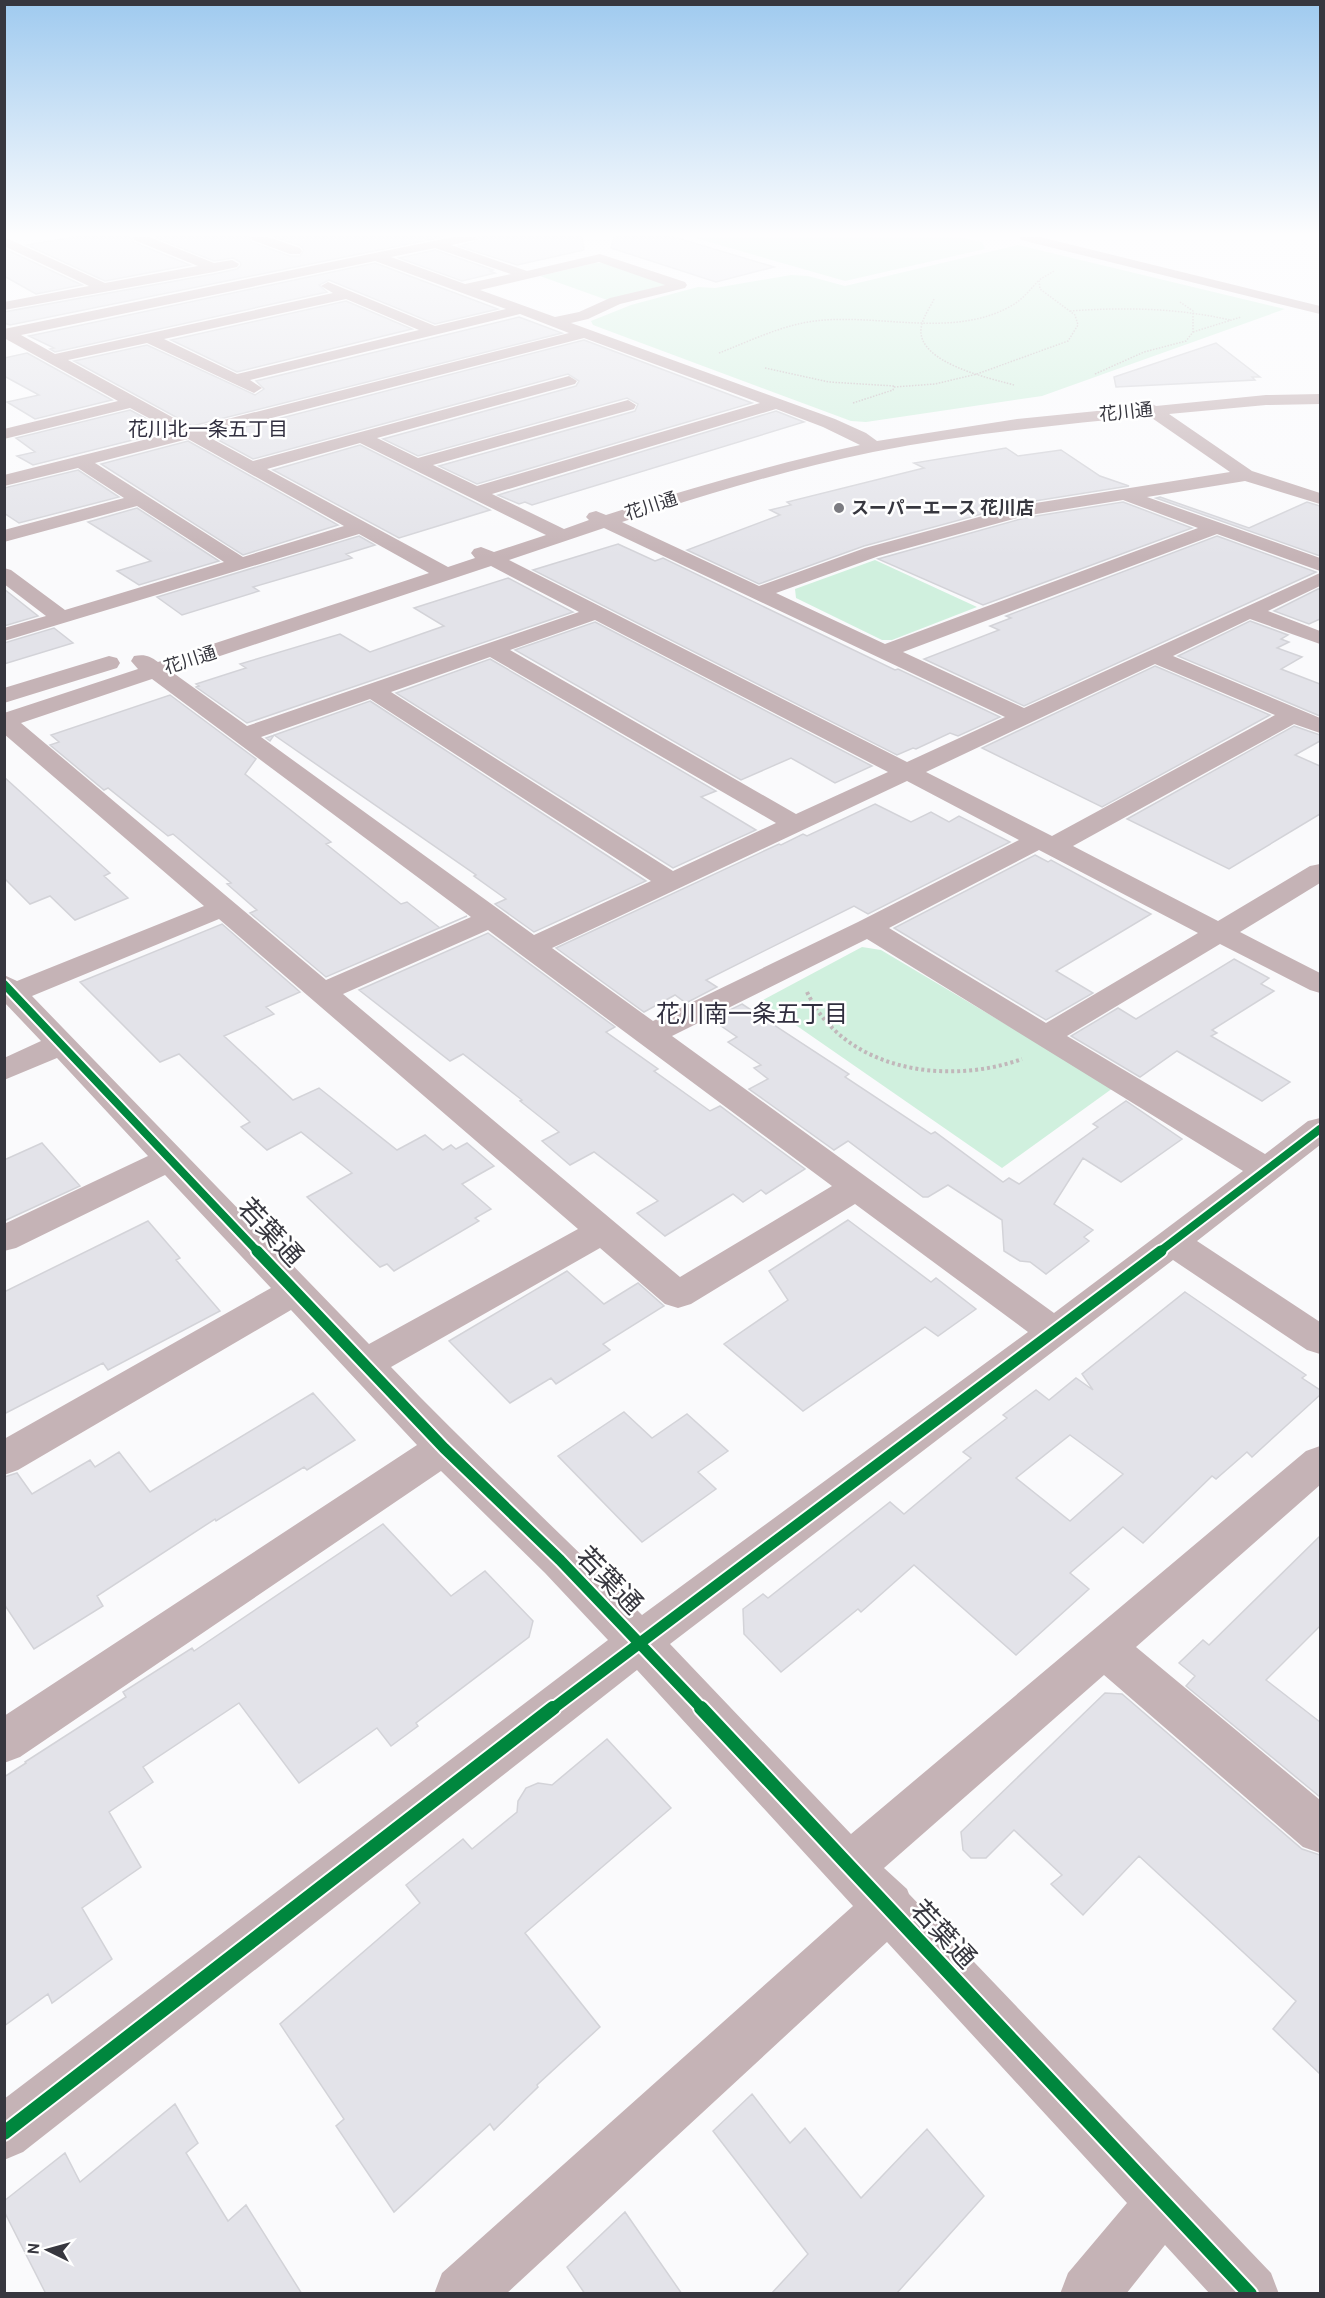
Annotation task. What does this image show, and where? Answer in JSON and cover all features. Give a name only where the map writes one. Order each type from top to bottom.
[{"type":"street","points":[[25,344],[446,574]]},
{"type":"street","points":[[53,359],[120,344]]},
{"type":"street","points":[[162,344],[293,407]]},
{"type":"street","points":[[234,379],[379,344]]},
{"type":"street","points":[[4,481],[541,344]]},
{"type":"street","points":[[615,344],[775,404],[867,442]]},
{"type":"street","points":[[503,354],[525,363]]},
{"type":"street","points":[[547,372],[647,414]]},
{"type":"street","points":[[252,467],[569,381]]},
{"type":"street","name":"花川通","points":[[4,696],[446,574],[539,525],[698,476],[867,442],[1256,391],[1320,389]]},
{"type":"street","name":"花川通","points":[[1143,405],[1320,399]]},
{"type":"street","points":[[4,434],[133,402]]},
{"type":"street","points":[[474,493],[775,404]]},
{"type":"street","points":[[416,464],[628,405]]},
{"type":"street","points":[[1143,405],[1246,475],[1320,499]]},
{"type":"street","points":[[4,418],[24,429]]},
{"type":"street","points":[[667,422],[687,430]]},
{"type":"street","points":[[361,437],[562,535]]},
{"type":"street","name":"花川通","points":[[324,595],[425,563],[483,553],[562,535],[867,442]]},
{"type":"street","points":[[81,462],[239,563]]},
{"type":"street","points":[[758,593],[872,552],[1012,514],[1246,475]]},
{"type":"street","points":[[1123,494],[1320,565]]},
{"type":"street","points":[[4,536],[140,499]]},
{"type":"street","points":[[581,511],[1024,717]]},
{"type":"street","points":[[4,635],[362,527]]},
{"type":"street","points":[[884,652],[1216,528]]},
{"type":"street","points":[[483,553],[1320,984]]},
{"type":"street","points":[[4,574],[61,617]]},
{"type":"street","points":[[530,948],[1320,579]]},
{"type":"street","points":[[242,736],[598,612]]},
{"type":"street","points":[[1250,612],[1320,638]]},
{"type":"street","points":[[492,649],[795,824]]},
{"type":"street","points":[[1154,656],[1320,726]]},
{"type":"street","points":[[148,658],[242,736],[1054,1332]]},
{"type":"street","name":"花川通","points":[[4,721],[148,658]]},
{"type":"street","points":[[372,690],[671,882]]},
{"type":"street","points":[[649,1035],[1047,843],[1293,715]]},
{"type":"street","points":[[4,721],[678,1295],[857,1187]]},
{"type":"street","points":[[1037,1046],[1320,872]]},
{"type":"street","points":[[9,989],[223,908]]},
{"type":"street","points":[[323,992],[490,919]]},
{"type":"street","points":[[868,928],[1037,1046],[1266,1170]]},
{"type":"street","name":"若葉通","points":[[9,989],[444,1448],[560,1560],[639,1642],[1250,2294]]},
{"type":"street","points":[[4,1070],[61,1044]]},
{"type":"street","points":[[4,2133],[639,1642],[1054,1332],[1320,1129]]},
{"type":"street","points":[[4,1239],[171,1158]]},
{"type":"street","points":[[365,1364],[603,1231]]},
{"type":"street","points":[[1172,1242],[1320,1340]]},
{"type":"street","points":[[4,1458],[295,1291]]},
{"type":"street","points":[[4,1742],[444,1448]]},
{"type":"street","points":[[850,1866],[1320,1462]]},
{"type":"street","points":[[1105,1648],[1320,1830]]},
{"type":"street","points":[[463,2294],[889,1907]]},
{"type":"street","points":[[1089,2294],[1163,2203]]},
{"type":"path","points":[[729,356],[718,353],[744,344]]},
{"type":"path","points":[[925,344],[929,350],[951,364],[1014,385]]},
{"type":"path","points":[[759,366],[790,376],[824,382],[894,387],[935,384],[977,374],[1059,344]]},
{"type":"path","points":[[1095,374],[1144,352],[1171,344]]},
{"type":"path","points":[[850,404],[893,390],[894,387]]},
{"type":"path","points":[[806,988],[812,1007],[841,1038],[878,1057],[922,1070],[972,1072],[1011,1064],[1037,1046]]},
{"type":"green space","points":[[645,344],[1187,344],[1042,396],[866,422],[851,421]]},
{"type":"green space","points":[[875,560],[977,607],[892,640],[882,640],[796,598],[795,589]]},
{"type":"green space","points":[[862,947],[881,950],[1113,1088],[1002,1168],[761,1001]]},
{"type":"building","points":[[46,344],[90,344],[55,352],[50,349],[54,348]]},
{"type":"building","points":[[180,344],[350,344],[237,372]]},
{"type":"building","points":[[407,344],[517,344],[192,426],[74,361],[147,345],[255,395],[264,389],[256,381]]},
{"type":"building","points":[[568,344],[595,344],[752,403],[477,484],[439,466],[635,411],[638,404],[627,398],[418,456],[383,439],[576,386],[579,381],[568,374],[253,459],[211,436]]},
{"type":"building","points":[[1218,344],[1260,377],[1252,377],[1255,380],[1116,387],[1114,377]]},
{"type":"building","points":[[27,353],[112,400],[35,419],[7,402],[39,395],[4,376],[4,358]]},
{"type":"building","points":[[130,410],[169,431],[33,465],[17,456],[35,452],[16,438]]},
{"type":"building","points":[[776,411],[804,422],[532,505],[525,502],[519,504],[498,495]]},
{"type":"building","points":[[188,441],[338,525],[243,555],[101,464]]},
{"type":"building","points":[[360,445],[490,510],[399,538],[273,470]]},
{"type":"building","points":[[1006,448],[1018,456],[1061,450],[1100,476],[1129,486],[1022,503],[864,546],[759,584],[687,550],[780,515],[770,510],[791,505],[787,502],[924,468],[914,463]]},
{"type":"building","points":[[78,470],[119,497],[19,523],[4,513],[4,488]]},
{"type":"building","points":[[1160,497],[1249,528],[1307,502],[1320,506],[1320,556],[1156,498]]},
{"type":"building","points":[[1123,502],[1192,528],[983,605],[878,559],[1024,518]]},
{"type":"building","points":[[137,508],[219,561],[139,585],[117,571],[151,561],[88,522]]},
{"type":"building","points":[[359,536],[375,545],[346,554],[352,558],[253,587],[259,591],[182,615],[157,597]]},
{"type":"building","points":[[1217,536],[1316,572],[1024,706],[924,659],[999,630],[990,626],[1011,618],[1006,616]]},
{"type":"building","points":[[618,544],[655,561],[663,558],[895,670],[898,669],[1000,717],[958,736],[950,733],[897,755],[533,570]]},
{"type":"building","points":[[508,578],[573,612],[247,723],[196,687],[199,686],[196,684],[246,668],[240,664],[340,634],[370,652],[444,626],[414,608]]},
{"type":"building","points":[[1320,588],[1320,619],[1309,624],[1274,611]]},
{"type":"building","points":[[4,589],[38,616],[4,626]]},
{"type":"building","points":[[1250,621],[1288,635],[1281,639],[1289,642],[1277,648],[1302,657],[1281,669],[1320,684],[1320,716],[1178,656]]},
{"type":"building","points":[[595,622],[872,766],[835,783],[791,758],[741,780],[515,650]]},
{"type":"building","points":[[54,628],[73,643],[4,664],[4,643]]},
{"type":"building","points":[[490,659],[716,791],[701,797],[756,830],[673,868],[396,693]]},
{"type":"building","points":[[1155,666],[1270,715],[1102,807],[982,748]]},
{"type":"building","points":[[170,695],[256,759],[245,774],[331,842],[326,844],[401,904],[407,902],[440,928],[326,977],[250,913],[257,910],[227,884],[231,883],[173,834],[168,836],[108,788],[104,790],[50,745],[59,742],[51,735]]},
{"type":"building","points":[[370,701],[646,881],[534,932],[495,904],[506,899],[474,876],[476,875],[274,735]]},
{"type":"building","points":[[1294,726],[1320,735],[1320,741],[1295,755],[1320,766],[1320,814],[1229,869],[1127,819]]},
{"type":"building","points":[[4,777],[110,873],[104,876],[128,898],[75,920],[50,896],[30,904],[4,878]]},
{"type":"building","points":[[875,804],[911,822],[931,812],[949,822],[959,816],[1010,842],[868,914],[854,906],[706,980],[717,987],[686,1003],[675,995],[644,1012],[556,948],[779,844],[803,834],[807,836]]},
{"type":"building","points":[[1035,855],[1048,862],[1051,860],[1151,914],[1056,971],[1093,993],[1046,1020],[894,928]]},
{"type":"building","points":[[222,924],[300,992],[266,1007],[274,1014],[224,1036],[293,1100],[319,1088],[397,1150],[425,1135],[443,1150],[451,1145],[456,1149],[467,1143],[494,1166],[462,1184],[491,1209],[475,1218],[479,1221],[394,1271],[387,1264],[380,1267],[307,1197],[352,1173],[301,1132],[267,1150],[241,1127],[250,1122],[179,1054],[160,1062],[80,982]]},
{"type":"building","points":[[488,933],[615,1027],[606,1032],[658,1069],[654,1071],[710,1111],[720,1106],[805,1169],[766,1194],[761,1190],[743,1202],[733,1194],[665,1236],[637,1213],[658,1201],[594,1152],[570,1165],[542,1141],[559,1132],[520,1101],[522,1100],[463,1054],[450,1061],[359,990]]},
{"type":"building","points":[[1234,959],[1269,978],[1261,984],[1274,991],[1212,1030],[1217,1033],[1211,1036],[1290,1082],[1262,1101],[1177,1051],[1140,1077],[1071,1036],[1118,1008],[1136,1019]]},
{"type":"building","points":[[742,1004],[849,1074],[845,1077],[931,1134],[935,1132],[1003,1182],[1009,1178],[1019,1184],[1098,1127],[1093,1124],[1126,1101],[1182,1139],[1121,1182],[1083,1158],[1054,1204],[1093,1230],[1084,1237],[1089,1241],[1046,1274],[1030,1262],[1020,1261],[1004,1251],[1002,1220],[948,1185],[928,1197],[923,1197],[848,1141],[834,1150],[749,1089],[768,1079],[754,1068],[761,1065],[728,1042],[737,1037],[711,1019]]},
{"type":"building","points":[[42,1143],[80,1186],[4,1221],[4,1160]]},
{"type":"building","points":[[848,1220],[931,1282],[936,1278],[976,1309],[938,1336],[925,1327],[803,1411],[724,1344],[788,1300],[769,1271]]},
{"type":"building","points":[[148,1221],[180,1258],[176,1260],[220,1311],[108,1370],[103,1363],[4,1414],[4,1292]]},
{"type":"building","points":[[567,1271],[604,1304],[638,1283],[664,1306],[603,1344],[610,1350],[556,1384],[551,1378],[510,1403],[449,1341]]},
{"type":"building","points":[[1185,1292],[1306,1375],[1302,1378],[1320,1390],[1320,1395],[1252,1457],[1247,1452],[1216,1479],[1212,1476],[1143,1543],[1123,1527],[1070,1573],[1089,1589],[1016,1655],[914,1565],[861,1612],[858,1609],[781,1672],[744,1634],[743,1609],[763,1594],[768,1598],[890,1502],[904,1514],[971,1458],[963,1452],[1007,1418],[1003,1415],[1036,1390],[1049,1400],[1076,1378],[1093,1390],[1082,1374]],"holes":[[[1070,1435],[1123,1474],[1070,1521],[1016,1478]]]},
{"type":"building","points":[[313,1393],[355,1440],[307,1470],[304,1467],[216,1521],[215,1519],[97,1596],[103,1606],[34,1649],[4,1604],[4,1477],[17,1473],[32,1494],[90,1460],[95,1467],[119,1452],[150,1492]]},
{"type":"building","points":[[624,1412],[652,1438],[687,1414],[728,1451],[698,1472],[716,1489],[642,1542],[558,1456]]},
{"type":"building","points":[[383,1524],[451,1596],[485,1571],[533,1621],[529,1637],[416,1723],[418,1726],[391,1746],[377,1728],[299,1783],[239,1703],[143,1767],[153,1782],[109,1812],[141,1867],[82,1908],[112,1959],[52,2003],[48,1994],[4,2026],[4,1777],[126,1697],[123,1692],[192,1648],[194,1651]]},
{"type":"building","points":[[1320,1536],[1320,1626],[1266,1680],[1320,1722],[1320,1797],[1186,1686],[1195,1676],[1179,1663],[1203,1640],[1209,1645]]},
{"type":"building","points":[[1105,1693],[1122,1694],[1302,1849],[1320,1855],[1320,2074],[1273,2029],[1296,2001],[1139,1856],[1083,1915],[1051,1884],[1062,1875],[1014,1830],[986,1858],[971,1858],[963,1850],[961,1832]]},
{"type":"building","points":[[607,1739],[671,1808],[525,1933],[600,2027],[537,2085],[538,2087],[494,2130],[490,2124],[394,2212],[336,2126],[344,2119],[280,2024],[420,1903],[406,1885],[463,1839],[472,1849],[517,1812],[518,1801],[526,1788],[538,1783],[552,1785]]},
{"type":"building","points":[[752,2094],[790,2143],[805,2128],[861,2198],[927,2129],[984,2196],[896,2294],[771,2294],[808,2254],[713,2131]]},
{"type":"building","points":[[175,2104],[198,2143],[186,2153],[228,2221],[246,2205],[302,2294],[46,2294],[4,2211],[4,2201],[65,2153],[80,2182]]},
{"type":"building","points":[[625,2212],[682,2294],[585,2294],[567,2267]]},
{"type":"cycle path","points":[[4,984],[444,1448],[560,1560],[639,1642],[1250,2294]]},
{"type":"cycle path","points":[[4,2133],[639,1642],[1054,1332],[1320,1129]]},
{"type":"place","name":"スーパーエース 花川店","points":[[839,508]]},
{"type":"district","name":"花川北一条五丁目","points":[[208,429]]},
{"type":"district","name":"花川南一条五丁目","points":[[752,1013]]}]
